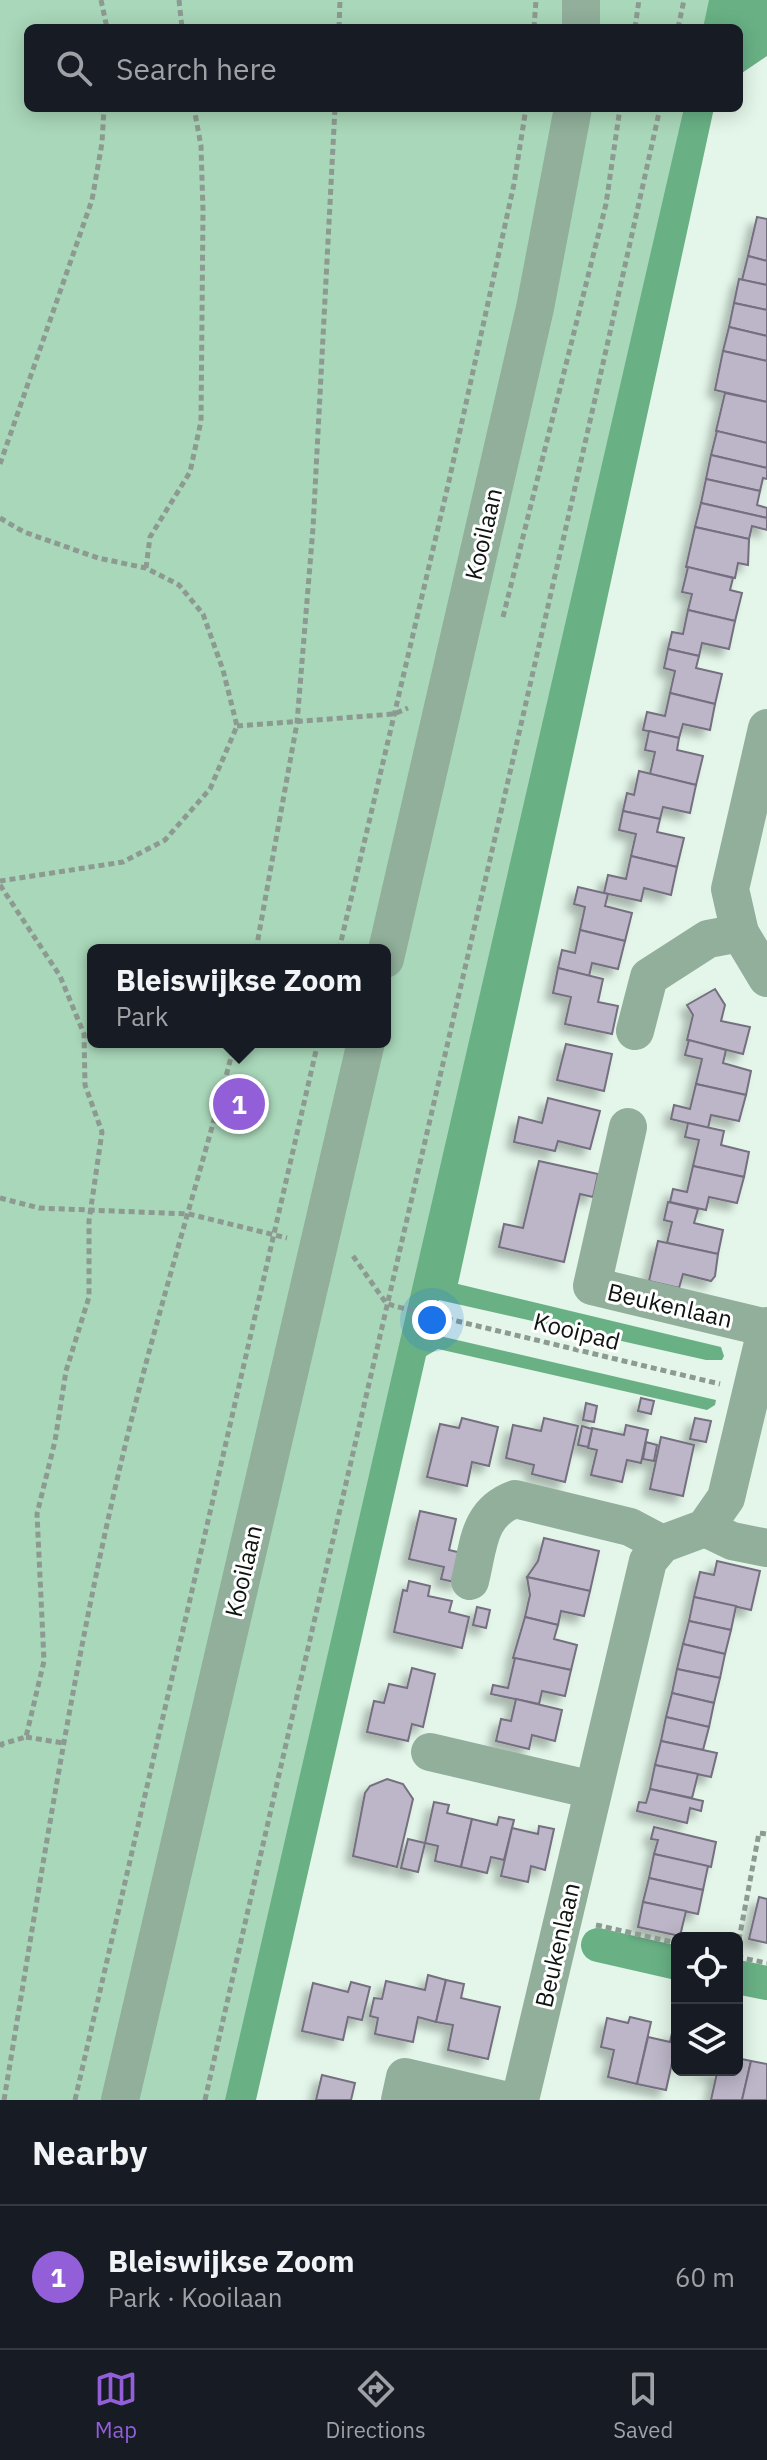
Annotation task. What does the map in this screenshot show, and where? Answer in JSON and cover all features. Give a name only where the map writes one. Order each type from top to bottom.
[{"type":"street","points":[[581,0],[581,24]]},
{"type":"street","name":"Kooilaan","points":[[388,944],[535,308],[572,112]]},
{"type":"street","points":[[767,728],[730,889],[740,933],[767,978]]},
{"type":"street","points":[[635,1031],[649,977],[708,939],[740,933]]},
{"type":"street","name":"Kooilaan","points":[[120,2100],[365,1048]]},
{"type":"street","name":"Beukenlaan","points":[[628,1127],[592,1286],[767,1327],[726,1498],[705,1528]]},
{"type":"street","points":[[470,1581],[485,1518],[497,1505],[515,1499],[630,1527],[662,1544],[705,1528],[732,1541],[767,1548]]},
{"type":"street","name":"Beukenlaan","points":[[520,2100],[648,1561],[662,1544]]},
{"type":"street","points":[[430,1752],[593,1790]]},
{"type":"street","points":[[400,2100],[405,2077],[504,2100]]},
{"type":"path","points":[[101,0],[106,24]]},
{"type":"path","points":[[179,0],[182,24]]},
{"type":"path","points":[[339,24],[340,0]]},
{"type":"path","points":[[534,24],[536,0]]},
{"type":"path","points":[[636,24],[639,0]]},
{"type":"path","points":[[679,24],[684,0]]},
{"type":"path","points":[[0,464],[92,200],[103,112]]},
{"type":"path","points":[[146,568],[150,537],[190,472],[201,421],[203,185],[195,112]]},
{"type":"path","points":[[257,944],[297,723],[315,496],[335,112]]},
{"type":"path","name":"Kooilaan","points":[[340,944],[452,466],[514,184],[525,112]]},
{"type":"path","points":[[205,2100],[333,1550],[386,1303],[535,673],[659,112]]},
{"type":"path","points":[[0,518],[24,532],[98,558],[146,568],[179,585],[203,614],[223,670],[237,726],[210,789],[165,840],[123,862],[0,883],[60,976],[84,1034],[85,1085],[102,1132],[91,1212],[89,1297],[66,1371],[55,1441],[37,1514],[44,1661],[26,1737]]},
{"type":"path","points":[[4,2100],[63,1743],[140,1387],[233,1048]]},
{"type":"path","name":"Kooilaan","points":[[75,2100],[317,1048]]},
{"type":"path","points":[[0,1198],[39,1208],[189,1214],[272,1235],[343,1248],[357,1259],[386,1303]]},
{"type":"path","name":"Kooipad","points":[[386,1303],[751,1392]]},
{"type":"path","points":[[1,1746],[26,1737],[63,1743]]},
{"type":"path","points":[[740,1932],[759,1833],[767,1834]]},
{"type":"path","points":[[563,1918],[671,1942]]},
{"type":"path","points":[[743,1958],[767,1963]]},
{"type":"shaded area","points":[[0,0],[735,0],[730,24],[24,24],[24,112],[710,112],[244,2100],[0,2100]]},
{"type":"shaded area","points":[[709,0],[767,0],[767,56],[743,72],[743,24],[704,24]]},
{"type":"shaded area","points":[[683,112],[713,112],[458,1284],[721,1347],[724,1356],[722,1360],[706,1360],[439,1300],[431,1334],[716,1400],[715,1405],[707,1410],[438,1349],[426,1356],[256,2100],[225,2100]]},
{"type":"building","points":[[757,217],[767,219],[767,261],[748,256]]},
{"type":"building","points":[[748,256],[767,261],[767,285],[742,280]]},
{"type":"building","points":[[739,279],[767,285],[767,310],[734,303]]},
{"type":"building","points":[[734,303],[767,310],[767,336],[729,327]]},
{"type":"building","points":[[729,327],[767,336],[767,361],[723,351]]},
{"type":"building","points":[[723,351],[767,361],[767,402],[715,390]]},
{"type":"building","points":[[725,393],[767,402],[767,443],[716,431]]},
{"type":"building","points":[[717,431],[767,443],[767,468],[711,455]]},
{"type":"building","points":[[711,455],[767,468],[767,479],[763,478],[760,491],[706,479]]},
{"type":"building","points":[[706,479],[760,491],[757,505],[767,508],[767,518],[701,503]]},
{"type":"building","points":[[701,503],[767,518],[767,530],[752,526],[749,539],[695,527]]},
{"type":"building","points":[[695,527],[749,539],[748,565],[738,563],[735,578],[686,567]]},
{"type":"building","points":[[688,567],[733,578],[730,590],[742,593],[735,621],[688,610],[692,594],[682,592]]},
{"type":"building","points":[[688,610],[735,621],[729,649],[702,643],[699,656],[668,649],[672,632],[683,634]]},
{"type":"building","points":[[668,649],[699,656],[696,668],[722,674],[715,704],[670,693],[675,671],[664,668]]},
{"type":"building","points":[[670,693],[715,704],[710,730],[683,724],[679,738],[643,730],[647,712],[665,716]]},
{"type":"building","points":[[649,731],[679,738],[677,750],[703,756],[696,785],[650,774],[655,752],[645,750]]},
{"type":"building","points":[[639,771],[696,785],[690,813],[663,807],[660,819],[623,811],[627,793],[634,795]]},
{"type":"building","points":[[623,811],[660,819],[657,832],[684,838],[677,867],[631,856],[636,834],[619,830]]},
{"type":"building","points":[[631,856],[677,867],[671,895],[644,888],[641,901],[604,893],[608,875],[626,879]]},
{"type":"building","points":[[578,887],[608,894],[605,906],[632,913],[625,941],[580,930],[585,907],[574,904]]},
{"type":"building","points":[[580,930],[625,941],[618,969],[592,963],[589,976],[558,968],[562,950],[575,953]]},
{"type":"building","points":[[558,968],[603,979],[598,1002],[618,1006],[612,1034],[565,1024],[571,997],[553,993]]},
{"type":"building","points":[[715,989],[725,1005],[721,1021],[750,1027],[743,1054],[687,1040],[693,1015],[687,1005]]},
{"type":"building","points":[[689,1040],[726,1050],[723,1063],[751,1071],[746,1095],[696,1084],[702,1059],[685,1055]]},
{"type":"building","points":[[566,1044],[612,1054],[604,1091],[557,1080]]},
{"type":"building","points":[[696,1084],[746,1095],[739,1121],[711,1115],[708,1128],[671,1119],[674,1105],[690,1109]]},
{"type":"building","points":[[548,1098],[600,1111],[590,1149],[558,1141],[555,1151],[514,1142],[519,1117],[542,1123]]},
{"type":"building","points":[[688,1123],[724,1131],[721,1145],[749,1152],[744,1177],[693,1166],[699,1140],[685,1137]]},
{"type":"building","points":[[539,1161],[598,1174],[593,1197],[580,1194],[564,1262],[499,1247],[504,1224],[523,1228]]},
{"type":"building","points":[[693,1166],[744,1177],[737,1203],[709,1197],[706,1210],[670,1202],[673,1189],[687,1192]]},
{"type":"building","points":[[668,1202],[698,1209],[694,1223],[723,1230],[718,1254],[667,1243],[672,1222],[664,1220]]},
{"type":"building","points":[[658,1241],[718,1254],[715,1276],[711,1281],[683,1274],[679,1288],[649,1281]]},
{"type":"building","points":[[641,1398],[654,1401],[651,1414],[638,1411]]},
{"type":"building","points":[[586,1403],[597,1406],[594,1422],[583,1420]]},
{"type":"building","points":[[462,1418],[498,1427],[489,1466],[472,1462],[467,1486],[427,1477],[440,1424],[459,1428]]},
{"type":"building","points":[[544,1418],[578,1426],[565,1482],[532,1474],[534,1465],[506,1458],[513,1425],[541,1431]]},
{"type":"building","points":[[695,1418],[711,1421],[706,1442],[690,1439]]},
{"type":"building","points":[[626,1425],[648,1430],[641,1463],[627,1460],[622,1482],[591,1475],[597,1450],[588,1448],[592,1428],[624,1435]]},
{"type":"building","points":[[582,1426],[592,1429],[588,1447],[578,1445]]},
{"type":"building","points":[[661,1437],[694,1445],[683,1496],[650,1489]]},
{"type":"building","points":[[646,1442],[657,1445],[654,1461],[643,1459]]},
{"type":"building","points":[[420,1511],[456,1519],[449,1550],[466,1554],[459,1583],[441,1579],[444,1567],[409,1559]]},
{"type":"building","points":[[544,1538],[599,1551],[590,1591],[527,1577],[538,1561]]},
{"type":"building","points":[[717,1561],[760,1571],[751,1610],[694,1597],[700,1572],[714,1575]]},
{"type":"building","points":[[527,1577],[590,1591],[584,1616],[561,1611],[558,1625],[525,1617],[530,1595]]},
{"type":"building","points":[[409,1581],[430,1586],[428,1596],[452,1601],[449,1612],[469,1617],[462,1648],[394,1632],[403,1590],[407,1591]]},
{"type":"building","points":[[694,1597],[736,1606],[731,1630],[689,1621]]},
{"type":"building","points":[[477,1607],[490,1610],[486,1628],[473,1625]]},
{"type":"building","points":[[525,1617],[558,1625],[554,1639],[577,1645],[571,1670],[513,1658]]},
{"type":"building","points":[[689,1621],[731,1630],[725,1654],[683,1644]]},
{"type":"building","points":[[683,1644],[725,1654],[720,1678],[677,1669]]},
{"type":"building","points":[[515,1658],[571,1670],[565,1696],[542,1691],[539,1704],[491,1694],[493,1685],[508,1688]]},
{"type":"building","points":[[412,1668],[435,1674],[423,1727],[412,1724],[408,1741],[367,1732],[374,1701],[384,1703],[389,1684],[407,1688]]},
{"type":"building","points":[[677,1669],[720,1678],[714,1703],[672,1693]]},
{"type":"building","points":[[672,1693],[714,1703],[709,1727],[666,1717]]},
{"type":"building","points":[[516,1699],[562,1710],[555,1741],[532,1735],[529,1749],[496,1741],[501,1719],[511,1721]]},
{"type":"building","points":[[666,1717],[709,1727],[703,1750],[661,1741]]},
{"type":"building","points":[[661,1741],[717,1753],[711,1777],[655,1765]]},
{"type":"building","points":[[655,1765],[698,1774],[692,1798],[650,1789]]},
{"type":"building","points":[[387,1779],[403,1784],[413,1799],[397,1867],[353,1856],[365,1793],[370,1786]]},
{"type":"building","points":[[650,1789],[703,1801],[701,1811],[690,1808],[687,1823],[637,1811],[639,1802],[646,1803]]},
{"type":"building","points":[[434,1802],[449,1805],[447,1813],[472,1819],[461,1867],[435,1861],[438,1846],[425,1843]]},
{"type":"building","points":[[499,1817],[514,1820],[504,1860],[491,1857],[487,1873],[461,1867],[472,1819],[497,1825]]},
{"type":"building","points":[[539,1826],[554,1829],[545,1870],[531,1866],[528,1882],[501,1876],[512,1828],[538,1834]]},
{"type":"building","points":[[654,1827],[716,1842],[711,1867],[654,1854],[658,1840],[651,1839]]},
{"type":"building","points":[[408,1839],[425,1843],[418,1872],[401,1868]]},
{"type":"building","points":[[654,1854],[708,1866],[703,1890],[649,1878]]},
{"type":"building","points":[[649,1878],[703,1890],[698,1914],[643,1902]]},
{"type":"building","points":[[759,1897],[767,1899],[767,1943],[749,1939]]},
{"type":"building","points":[[643,1902],[686,1911],[681,1932],[671,1934],[638,1927]]},
{"type":"building","points":[[428,1975],[446,1980],[436,2022],[418,2017],[413,2042],[375,2034],[378,2018],[370,2016],[374,1998],[382,1999],[386,1981],[425,1990]]},
{"type":"building","points":[[446,1980],[464,1984],[461,1998],[500,2007],[488,2059],[448,2050],[453,2025],[436,2022]]},
{"type":"building","points":[[351,1982],[370,1987],[362,2020],[348,2017],[343,2040],[302,2031],[313,1983],[348,1992]]},
{"type":"building","points":[[630,2017],[651,2022],[637,2084],[608,2077],[614,2050],[601,2047],[607,2018],[628,2023]]},
{"type":"building","points":[[648,2037],[670,2042],[671,2038],[671,2068],[666,2090],[637,2084]]},
{"type":"building","points":[[743,2059],[751,2061],[742,2100],[711,2100],[716,2076],[743,2076]]},
{"type":"building","points":[[751,2061],[767,2064],[767,2100],[742,2100]]},
{"type":"building","points":[[322,2075],[355,2083],[351,2100],[316,2100]]},
{"type":"waterway","points":[[598,1945],[671,1962]]},
{"type":"waterway","points":[[743,1978],[767,1983]]},
{"type":"place","name":"Bleiswijkse Zoom","points":[[239,1104]]}]
